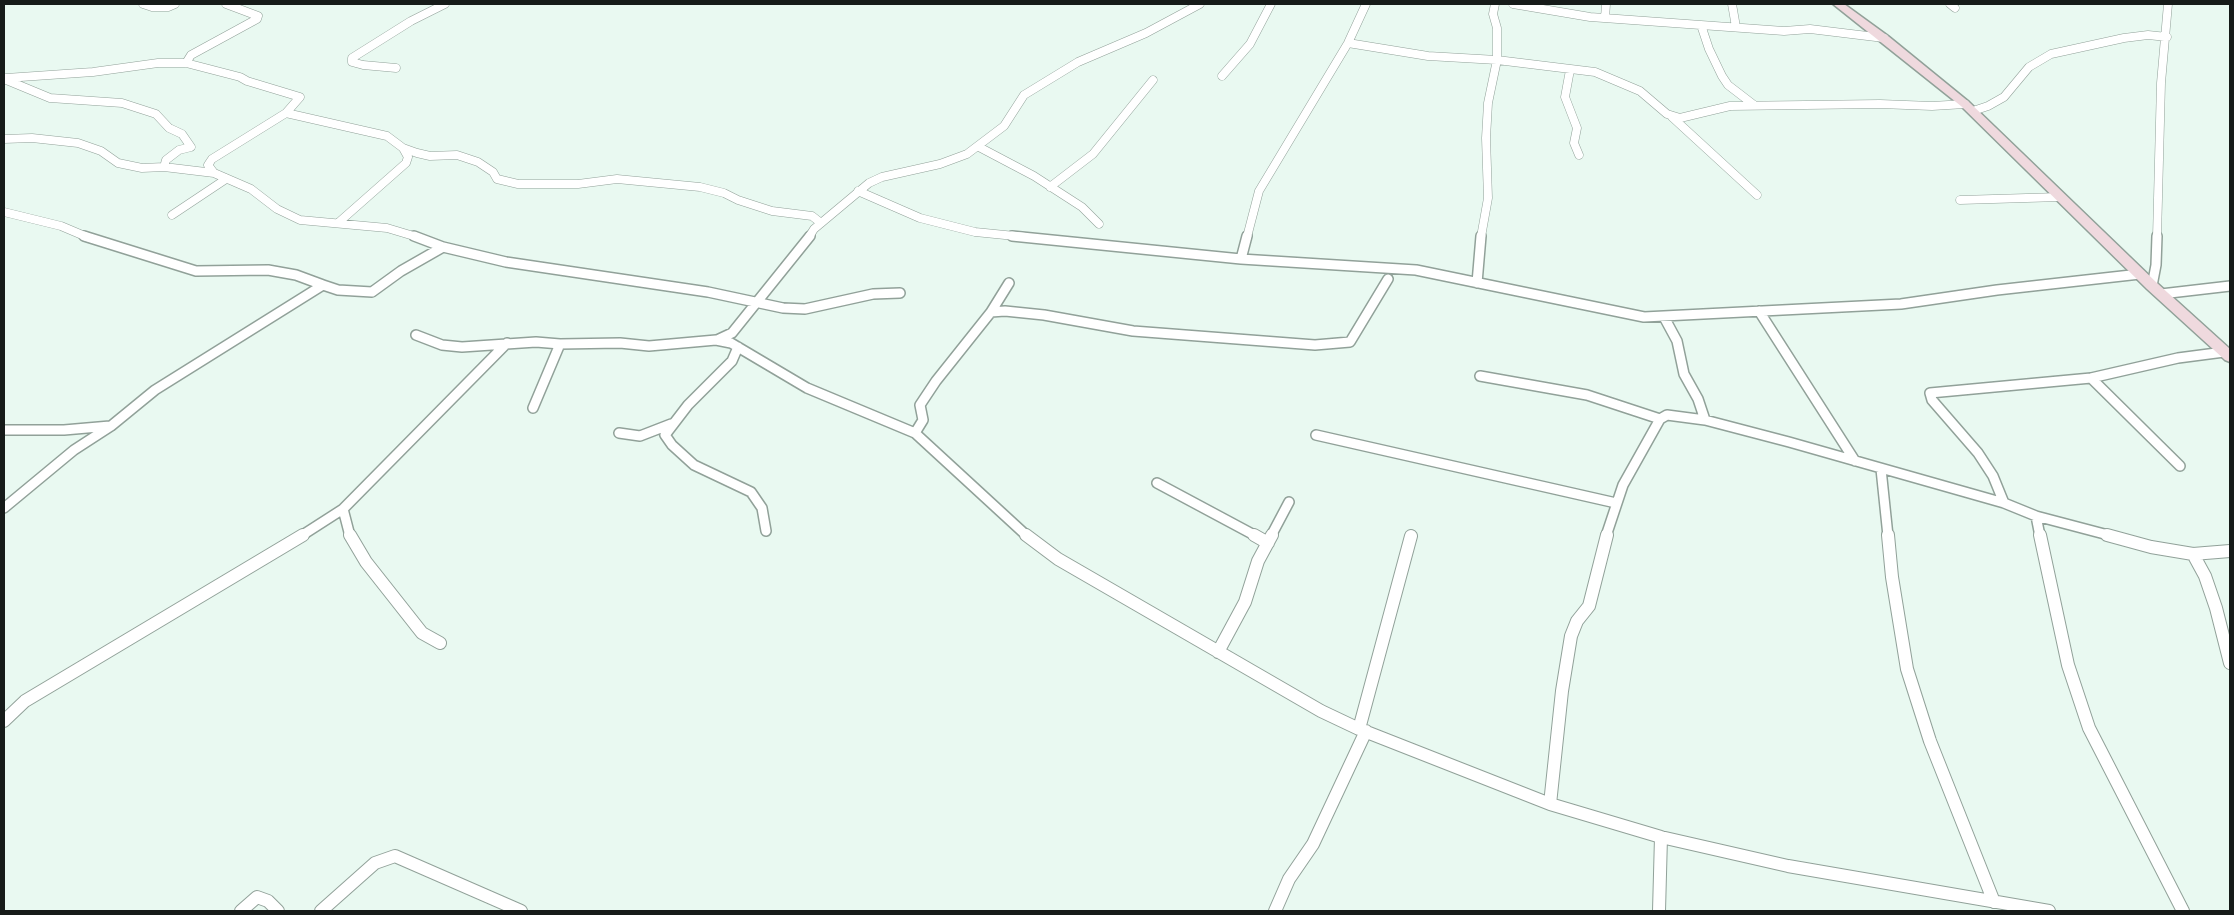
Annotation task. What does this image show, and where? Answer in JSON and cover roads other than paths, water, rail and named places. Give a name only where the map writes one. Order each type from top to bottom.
[{"type":"street","points":[[142,4],[152,7],[168,7],[175,4]]},
{"type":"street","points":[[186,63],[191,55],[256,19],[258,16],[226,4]]},
{"type":"street","points":[[396,68],[363,65],[352,62],[352,58],[411,21],[444,4]]},
{"type":"street","points":[[766,531],[762,508],[751,492],[722,477],[694,466],[672,445],[666,435],[672,424],[732,361],[734,341],[757,301],[796,256],[814,229],[858,191],[882,177],[958,159],[978,147],[1004,126],[1024,95],[1078,62],[1146,33],[1200,4]]},
{"type":"street","points":[[1222,76],[1250,44],[1271,4]]},
{"type":"street","points":[[1241,259],[1259,191],[1348,43],[1366,4]]},
{"type":"street","points":[[1477,284],[1482,223],[1488,198],[1489,174],[1486,138],[1488,103],[1497,60],[1497,28],[1493,14],[1495,4]]},
{"type":"street","points":[[1513,4],[1541,10],[1605,18],[1784,31],[1810,29],[1884,38]]},
{"type":"street","points":[[1605,18],[1606,4]]},
{"type":"street","points":[[1732,4],[1736,27]]},
{"type":"street","points":[[1838,4],[1884,38],[1969,108],[2156,290],[2227,354]]},
{"type":"street","points":[[2156,290],[2161,83],[2167,37],[2168,4]]},
{"type":"street","points":[[1701,25],[1709,49],[1722,76],[1728,85],[1754,105]]},
{"type":"street","points":[[1672,116],[1680,118],[1730,106],[1754,105],[1880,104],[1969,108],[1988,106],[2004,97],[2029,67],[2051,54],[2124,38],[2148,35],[2167,37]]},
{"type":"street","points":[[1348,43],[1428,56],[1497,60],[1595,72],[1629,85],[1647,96],[1672,116],[1758,195]]},
{"type":"street","points":[[4,78],[186,63],[300,97],[286,113],[212,159],[208,165],[214,173]]},
{"type":"street","points":[[1570,70],[1565,97],[1577,128],[1574,143],[1579,155]]},
{"type":"street","points":[[4,78],[50,98],[122,103],[156,114],[169,128],[182,134],[191,147],[179,150],[166,160],[164,167]]},
{"type":"street","points":[[1050,187],[1093,154],[1153,80]]},
{"type":"street","points":[[286,113],[387,136],[403,148],[430,156],[457,155],[478,162],[493,172],[497,179],[518,184],[578,184],[617,178],[700,187],[724,193],[738,200],[772,211],[812,216],[821,223]]},
{"type":"street","points":[[4,139],[32,138],[78,143],[101,151],[118,163],[142,168],[164,167],[214,173],[251,189],[277,209],[300,220],[387,228],[443,247],[506,262],[757,301],[783,308],[805,309],[873,294],[900,293]]},
{"type":"street","points":[[978,147],[1025,171],[1082,207],[1099,224]]},
{"type":"street","points":[[338,223],[406,163],[408,156],[403,148]]},
{"type":"street","points":[[172,215],[226,179]]},
{"type":"street","points":[[858,191],[920,218],[975,232],[1241,259],[1416,270],[1644,317],[1901,304],[1988,291],[2140,274]]},
{"type":"street","points":[[1960,200],[2060,197]]},
{"type":"street","points":[[4,212],[61,226],[92,239],[196,271],[268,270],[296,275],[322,286],[338,290],[372,292],[401,271],[443,247]]},
{"type":"street","points":[[991,312],[1005,311],[1044,315],[1142,332],[1315,344],[1350,342],[1388,278]]},
{"type":"street","points":[[915,433],[923,420],[920,405],[991,312],[1009,283]]},
{"type":"street","points":[[4,508],[74,450],[111,426],[155,390],[322,286]]},
{"type":"street","points":[[2156,290],[2230,286]]},
{"type":"street","points":[[1759,311],[1855,462]]},
{"type":"street","points":[[1664,317],[1677,341],[1684,374],[1698,399],[1705,420]]},
{"type":"street","points":[[416,335],[433,342],[451,346],[536,342],[560,344],[620,343],[649,346],[716,340],[734,341],[807,388],[915,433],[1028,537],[1050,553],[1321,712],[1362,730],[1550,804],[1661,837],[1779,864],[1994,902],[2009,908],[2049,911]]},
{"type":"street","points":[[4,721],[25,701],[284,548],[343,509],[507,344]]},
{"type":"street","points":[[533,408],[560,344]]},
{"type":"street","points":[[2004,503],[1992,476],[1978,452],[1932,400],[1930,393],[2091,378],[2178,358],[2227,354]]},
{"type":"street","points":[[1480,376],[1587,395],[1660,419]]},
{"type":"street","points":[[2091,378],[2180,466]]},
{"type":"street","points":[[1550,804],[1563,682],[1571,636],[1577,620],[1589,606],[1605,540],[1623,485],[1660,419],[1667,414],[1705,420],[2004,503],[2036,516],[2151,548],[2193,554],[2230,551]]},
{"type":"street","points":[[618,433],[640,436],[672,424]]},
{"type":"street","points":[[4,430],[64,430],[111,426]]},
{"type":"street","points":[[1316,435],[1616,503]]},
{"type":"street","points":[[1881,469],[1892,577],[1907,669],[1930,741],[1994,902]]},
{"type":"street","points":[[1157,483],[1268,543]]},
{"type":"street","points":[[1218,652],[1245,602],[1258,561],[1289,502]]},
{"type":"street","points":[[343,509],[350,537],[366,562],[392,592],[422,633],[440,643]]},
{"type":"street","points":[[2036,516],[2068,665],[2088,728],[2183,911]]},
{"type":"street","points":[[1275,911],[1288,879],[1313,844],[1362,730],[1411,536]]},
{"type":"street","points":[[2193,554],[2205,576],[2214,600],[2230,663]]},
{"type":"street","points":[[1659,911],[1661,837]]},
{"type":"street","points":[[321,911],[375,863],[395,856],[521,911]]},
{"type":"street","points":[[241,911],[257,897],[268,901],[278,911]]}]
